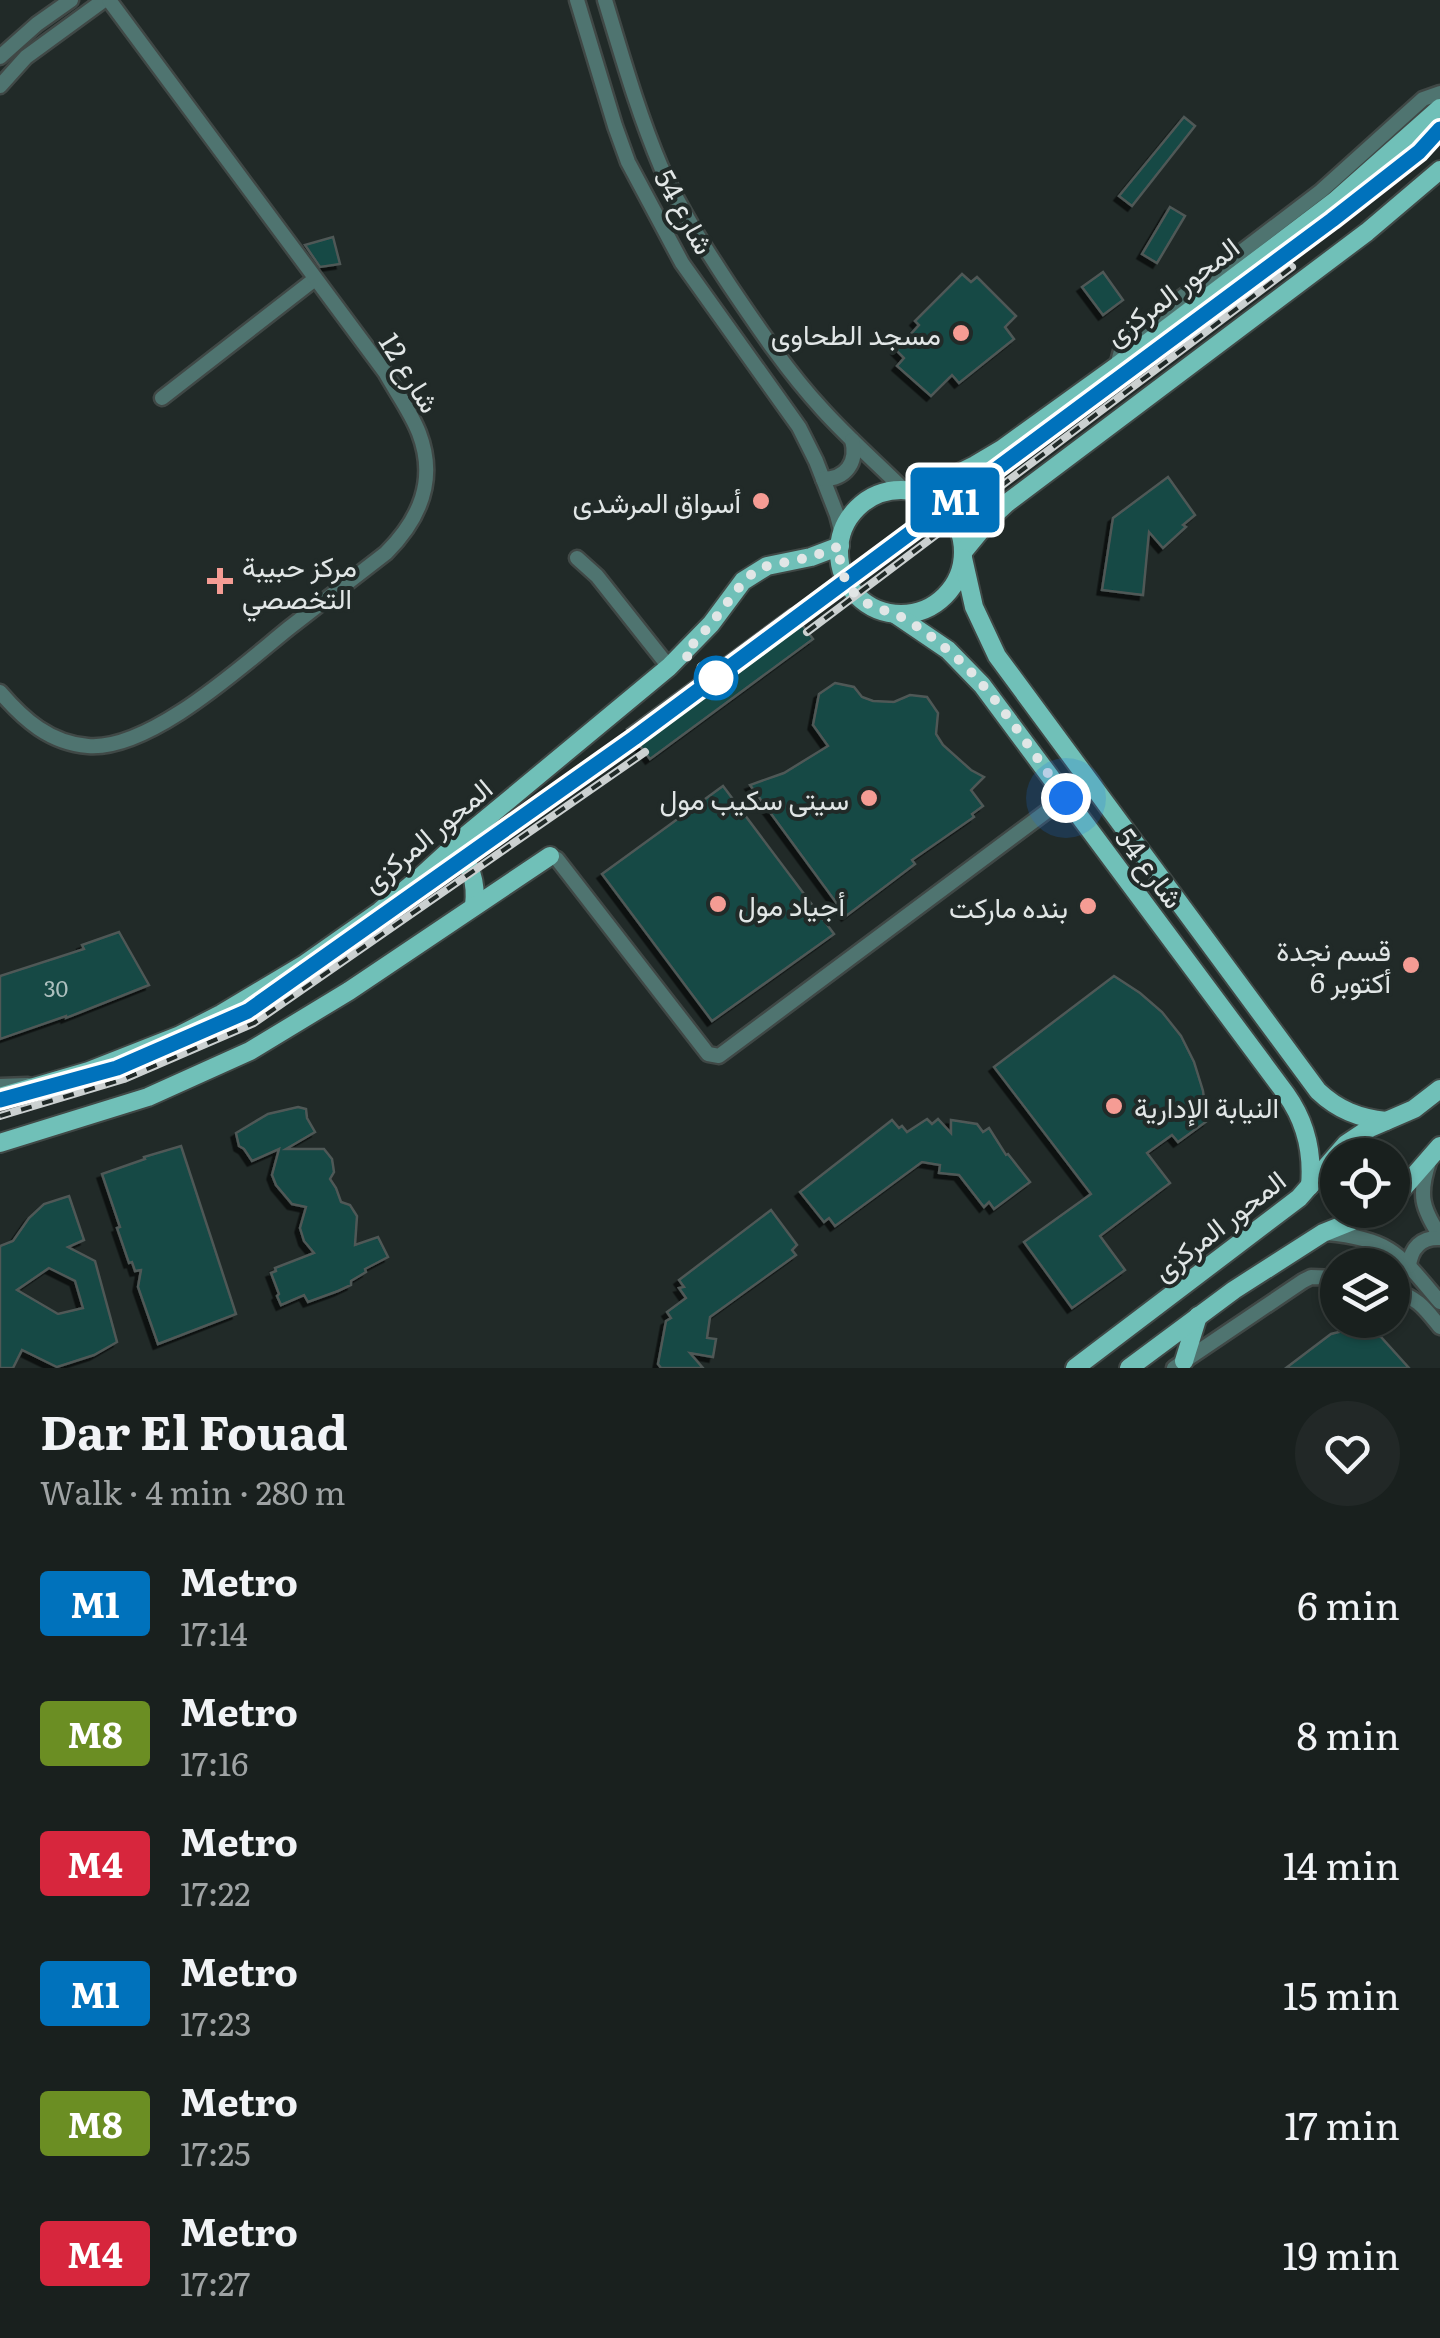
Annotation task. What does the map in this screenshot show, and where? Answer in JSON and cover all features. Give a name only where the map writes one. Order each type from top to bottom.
[{"type":"main road","name":"المحور المركزى","points":[[911,492],[961,473],[1002,449],[1336,201],[1440,108]]},
{"type":"main road","points":[[963,555],[976,534],[1007,503],[1367,232],[1440,170]]},
{"type":"main road","points":[[890,491],[911,492],[942,505],[958,526],[963,555],[960,572],[946,595],[922,610],[894,614],[855,594],[841,569],[841,540],[855,510],[865,502],[890,491]]},
{"type":"main road","name":"المحور المركزى","points":[[0,1096],[89,1071],[178,1036],[262,990],[380,910],[669,667],[754,572],[811,557],[841,540]]},
{"type":"main road","name":"شارع 54","points":[[963,555],[974,606],[989,641],[1318,1091],[1346,1112],[1386,1121]]},
{"type":"main road","name":"شارع 54","points":[[894,614],[960,660],[982,685],[1286,1094],[1307,1137],[1310,1186]]},
{"type":"main road","points":[[960,660],[972,646],[989,641]]},
{"type":"main road","points":[[454,846],[472,873],[474,906]]},
{"type":"main road","points":[[0,1143],[148,1098],[250,1052],[350,991],[550,856]]},
{"type":"main road","name":"المحور المركزى","points":[[1075,1368],[1300,1198],[1346,1144],[1414,1108],[1440,1089]]},
{"type":"main road","points":[[1299,1115],[1313,1107],[1318,1091]]},
{"type":"main road","points":[[1410,1182],[1436,1150]]},
{"type":"main road","points":[[1128,1368],[1234,1290],[1335,1228]]},
{"type":"main road","points":[[1179,1364],[1198,1316]]},
{"type":"street","points":[[0,57],[71,0]]},
{"type":"street","points":[[0,86],[26,58],[106,0]]},
{"type":"street","name":"شارع 12","points":[[0,692],[37,729],[63,741],[91,747],[118,743],[144,733],[186,708],[386,553],[405,534],[419,510],[426,484],[426,458],[419,432],[385,372],[106,0]]},
{"type":"street","name":"شارع 54","points":[[577,0],[628,162],[699,289],[798,427],[823,478],[841,540]]},
{"type":"street","name":"شارع 54","points":[[604,0],[630,86],[661,167],[690,224],[751,318],[798,380],[851,439],[911,492]]},
{"type":"street","points":[[1116,366],[1122,347],[1135,332],[1321,191],[1423,98],[1440,93]]},
{"type":"street","points":[[162,398],[315,279]]},
{"type":"street","points":[[823,478],[838,477],[850,468],[854,454],[851,439]]},
{"type":"street","points":[[577,558],[597,576],[669,667]]},
{"type":"street","points":[[550,856],[708,1054],[719,1056],[1066,798]]},
{"type":"street","points":[[0,1086],[44,1085]]},
{"type":"street","points":[[1410,1260],[1418,1244],[1440,1237],[1423,1209],[1422,1196],[1424,1177],[1436,1150]]},
{"type":"street","points":[[1323,1233],[1354,1235],[1386,1248]]},
{"type":"street","points":[[1410,1267],[1440,1302]]},
{"type":"street","points":[[1179,1364],[1311,1276],[1320,1277]]},
{"type":"street","points":[[1410,1295],[1440,1327]]},
{"type":"building","points":[[1184,117],[1195,126],[1132,206],[1119,196]]},
{"type":"building","points":[[1170,207],[1185,216],[1157,263],[1142,254]]},
{"type":"building","points":[[333,237],[340,264],[320,267],[305,245]]},
{"type":"building","points":[[1103,272],[1123,300],[1103,315],[1082,287]]},
{"type":"building","name":"مسجد الطحاوى","points":[[962,274],[971,282],[977,277],[1016,316],[1005,327],[1014,339],[959,383],[952,375],[931,396],[897,366],[904,358],[896,350],[919,325],[915,321]]},
{"type":"building","points":[[1168,477],[1195,515],[1163,548],[1149,532],[1143,595],[1102,590],[1113,518]]},
{"type":"building","points":[[790,609],[813,639],[650,759],[627,729]]},
{"type":"building","name":"سيتى سكيب مول","points":[[835,683],[854,687],[862,697],[873,701],[894,702],[910,695],[927,697],[938,713],[936,734],[943,745],[984,777],[971,790],[983,806],[972,814],[974,817],[912,860],[915,864],[846,916],[750,785],[784,773],[828,746],[813,725],[819,694]]},
{"type":"building","name":"أجياد مول","points":[[723,786],[834,934],[712,1021],[602,874]]},
{"type":"building","points":[[119,932],[149,985],[0,1039],[0,976],[84,949],[82,945]]},
{"type":"building","name":"النيابة الإدارية","points":[[1114,976],[1162,1012],[1181,1036],[1203,1091],[1207,1121],[1178,1142],[1172,1135],[1147,1153],[1170,1183],[1100,1236],[1125,1270],[1072,1308],[1024,1242],[1091,1194],[994,1067]]},
{"type":"building","points":[[298,1107],[306,1109],[315,1132],[286,1149],[324,1149],[332,1159],[334,1172],[330,1179],[341,1202],[350,1205],[357,1216],[355,1245],[378,1237],[388,1257],[365,1269],[351,1285],[338,1291],[308,1302],[304,1295],[281,1305],[271,1273],[314,1253],[300,1228],[306,1207],[292,1204],[276,1185],[272,1175],[279,1149],[252,1161],[239,1146],[236,1133],[268,1114]]},
{"type":"building","points":[[927,1119],[932,1124],[938,1119],[951,1133],[951,1120],[977,1124],[983,1132],[989,1128],[1030,1182],[994,1209],[989,1202],[984,1207],[959,1175],[939,1173],[940,1165],[922,1162],[835,1226],[829,1218],[824,1222],[800,1192],[892,1120],[907,1132]]},
{"type":"building","points":[[181,1146],[236,1314],[158,1344],[138,1287],[141,1270],[135,1271],[129,1263],[102,1174]]},
{"type":"building","points":[[69,1196],[84,1240],[68,1247],[95,1261],[117,1342],[94,1355],[57,1367],[22,1350],[13,1368],[0,1368],[0,1246],[13,1241],[44,1204]],"holes":[[[49,1268],[75,1281],[83,1308],[58,1314],[17,1290]]]},
{"type":"building","points":[[771,1210],[797,1245],[792,1250],[796,1255],[710,1317],[707,1338],[716,1339],[713,1357],[690,1353],[703,1368],[661,1368],[658,1364],[666,1321],[671,1318],[667,1312],[686,1298],[679,1280]]},
{"type":"building","points":[[1326,1338],[1382,1338],[1409,1368],[1286,1368]]},
{"type":"railway","points":[[797,618],[1332,220],[1419,152],[1440,129]]},
{"type":"railway","points":[[807,632],[1292,267]]},
{"type":"railway","points":[[320,960],[635,738]]},
{"type":"railway","points":[[0,1116],[124,1079],[254,1023],[645,752]]},
{"type":"metro line","name":"M1","points":[[0,1100],[117,1068],[248,1011],[716,678],[1332,220],[1419,152],[1440,129]]},
{"type":"place","name":"مسجد الطحاوى","points":[[961,333]]},
{"type":"place","name":"أسواق المرشدى","points":[[761,501]]},
{"type":"place","name":"مركز حبيبة التخصصي","points":[[220,581]]},
{"type":"place","name":"سيتى سكيب مول","points":[[869,798]]},
{"type":"place","name":"أجياد مول","points":[[718,904]]},
{"type":"place","name":"بنده ماركت","points":[[1088,906]]},
{"type":"place","name":"قسم نجدة 6 أكتوبر","points":[[1411,965]]},
{"type":"place","name":"النيابة الإدارية","points":[[1114,1106]]},
{"type":"route","points":[[716,678],[684,654],[734,591],[754,572],[767,566],[840,546],[841,569],[855,594],[911,623],[963,664],[1066,798]]}]
